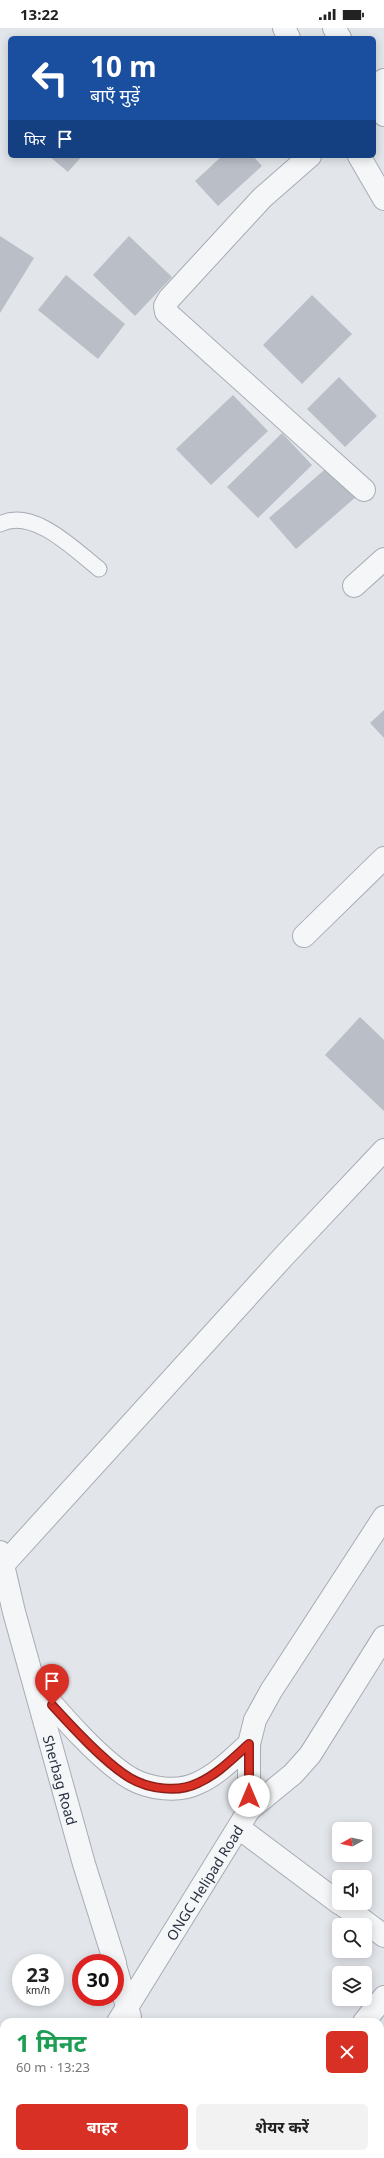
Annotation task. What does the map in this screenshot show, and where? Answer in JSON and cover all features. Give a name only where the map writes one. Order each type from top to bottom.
[{"type":"street","points":[[376,90],[384,80]]},
{"type":"street","points":[[376,100],[384,115]]},
{"type":"street","points":[[308,158],[262,198],[169,299],[165,306],[166,312],[364,490]]},
{"type":"street","points":[[360,158],[384,199]]},
{"type":"street","points":[[354,586],[384,559]]},
{"type":"street","points":[[304,936],[384,858]]},
{"type":"street","points":[[1,1557],[384,1150]]},
{"type":"street","points":[[332,1897],[244,1819],[249,1744],[255,1720],[271,1691],[384,1517]]},
{"type":"street","name":"Sherbag Road","points":[[1,1557],[34,1683],[112,1954]]},
{"type":"street","name":"ONGC Helipad Road","points":[[126,2017],[244,1819],[293,1774],[310,1755],[384,1637]]},
{"type":"street","points":[[34,1683],[62,1716],[116,1768],[131,1778],[160,1788],[196,1784],[213,1776],[249,1744]]},
{"type":"street","points":[[349,1910],[384,1936]]},
{"type":"street","points":[[367,2018],[384,1997]]},
{"type":"street","name":"Sherbag Road","points":[[124,2006],[126,2017]]},
{"type":"lane","points":[[0,524],[23,520],[48,529],[99,568]]},
{"type":"building","points":[[51,158],[80,158],[68,172]]},
{"type":"building","points":[[220,158],[255,158],[262,166],[218,206],[195,181]]},
{"type":"building","points":[[0,236],[34,258],[0,313]]},
{"type":"building","points":[[129,236],[172,277],[135,316],[93,275]]},
{"type":"building","points":[[66,275],[125,324],[98,359],[38,310]]},
{"type":"building","points":[[312,295],[352,334],[302,384],[263,345]]},
{"type":"building","points":[[339,377],[377,416],[345,447],[307,409]]},
{"type":"building","points":[[233,395],[268,431],[211,485],[176,449]]},
{"type":"building","points":[[282,433],[312,465],[258,518],[227,487]]},
{"type":"building","points":[[330,465],[357,496],[296,549],[269,518]]},
{"type":"building","points":[[384,710],[384,738],[370,723]]},
{"type":"building","points":[[360,1017],[384,1040],[384,1111],[325,1055]]},
{"type":"route","points":[[52,1705],[116,1768],[131,1778],[160,1788],[176,1788],[196,1784],[213,1776],[249,1744],[249,1796]]}]
